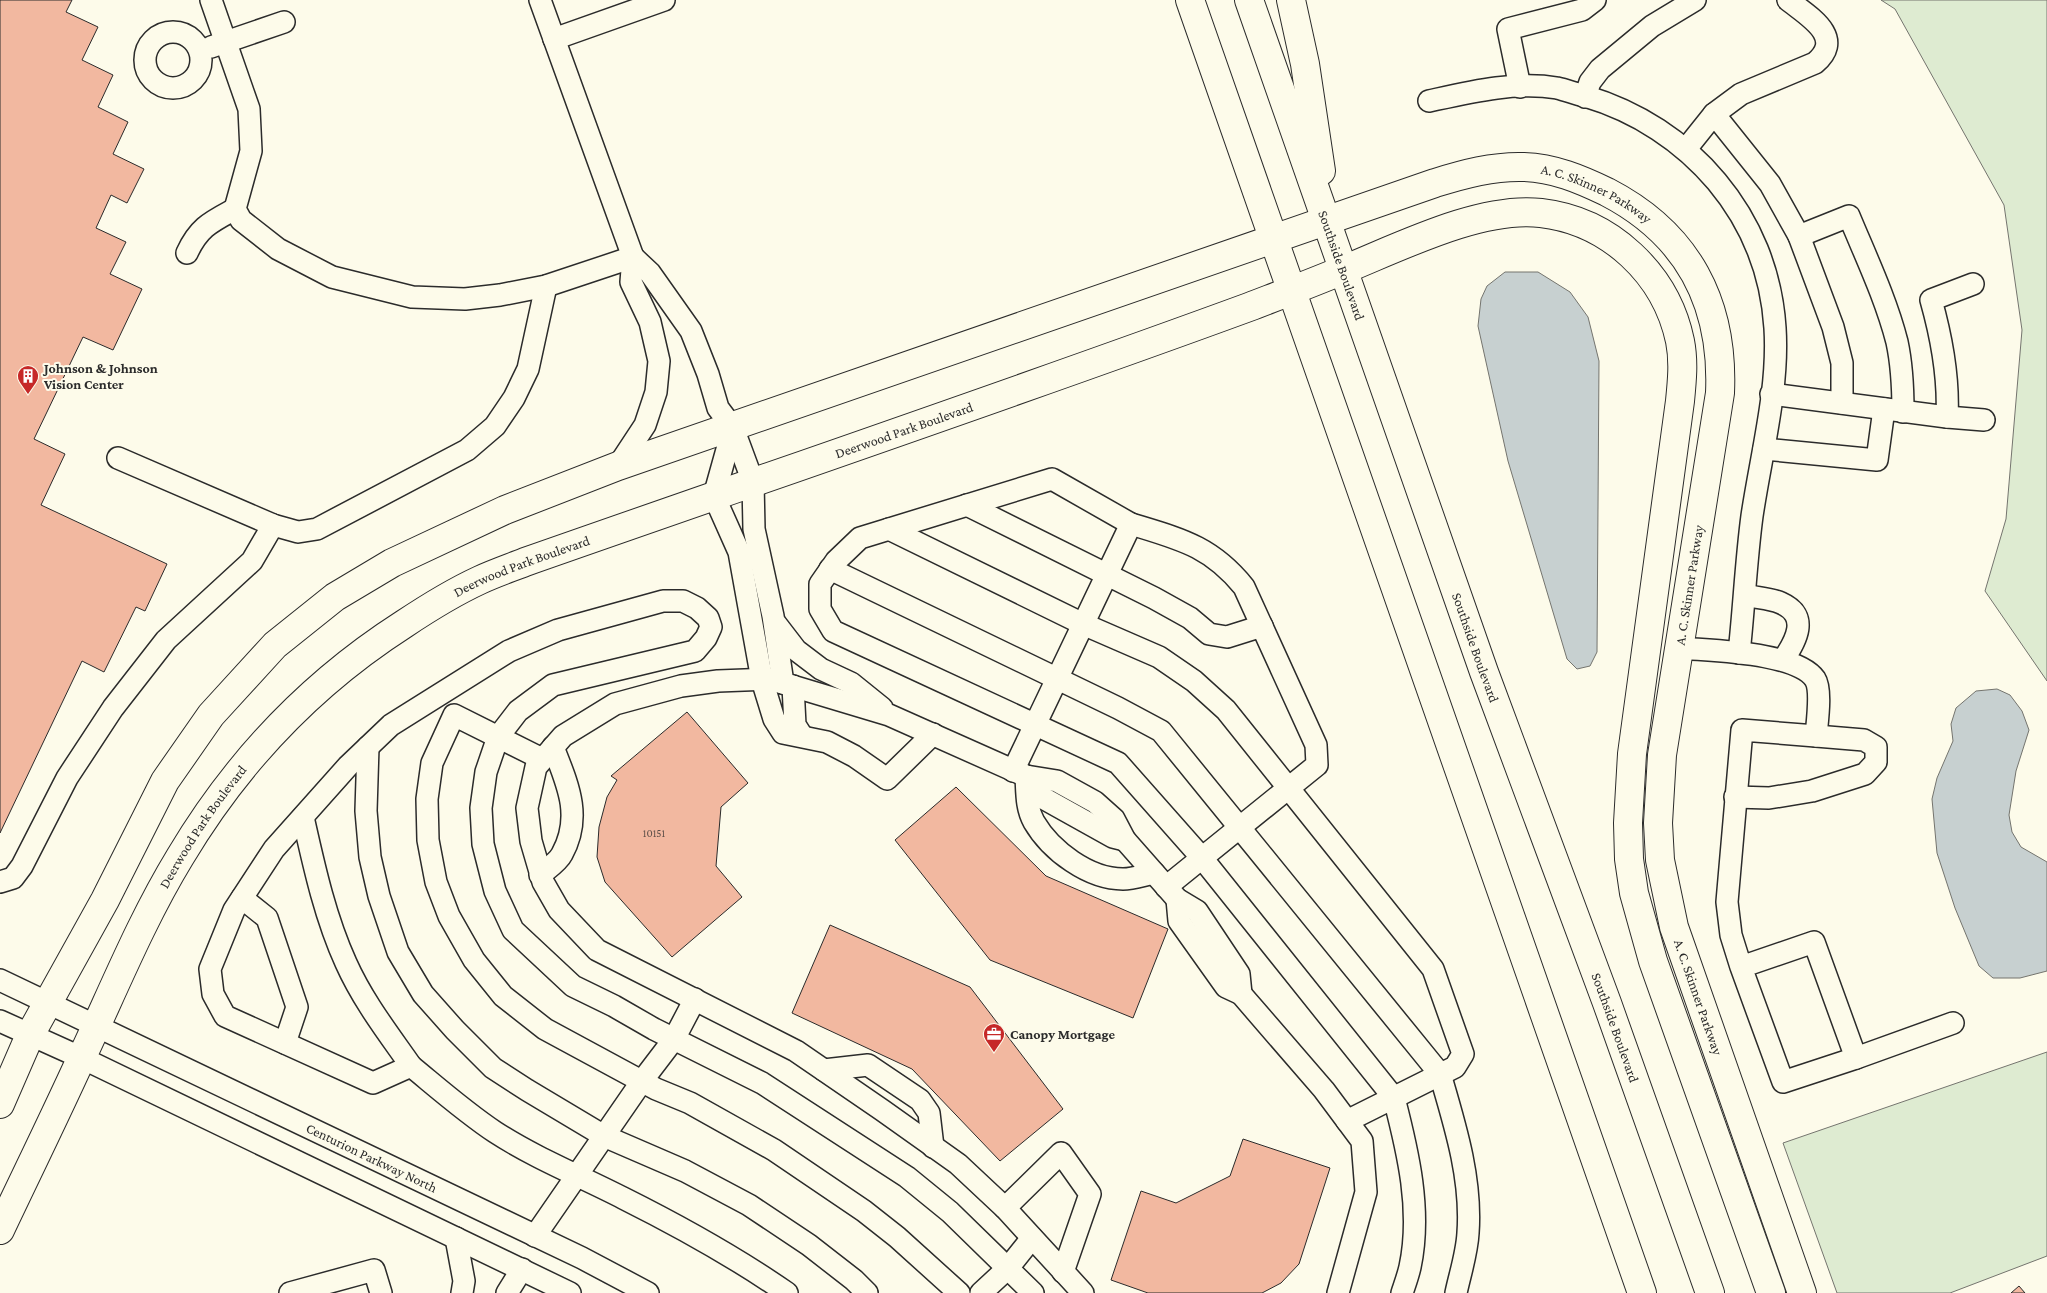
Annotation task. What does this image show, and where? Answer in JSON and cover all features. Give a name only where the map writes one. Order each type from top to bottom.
[{"type":"main road","points":[[1190,0],[1642,1293]]},
{"type":"main road","name":"Southside Boulevard","points":[[1249,0],[1481,664],[1604,995],[1710,1293]]},
{"type":"main road","points":[[0,1104],[30,1035],[105,900],[165,781],[211,715],[275,645],[335,597],[392,563],[505,510],[618,466],[733,428],[1326,220],[1314,114],[1291,0]]},
{"type":"main road","name":"A. C. Skinner Parkway","points":[[1326,220],[1466,174],[1501,168],[1522,167],[1559,172],[1603,190],[1648,218],[1674,243],[1702,288],[1714,321],[1721,356],[1719,402],[1662,755],[1658,823],[1660,860],[1674,927],[1802,1293]]},
{"type":"main road","points":[[1343,270],[1412,241],[1477,219],[1499,213],[1538,212],[1562,216],[1584,224],[1617,243],[1634,256],[1651,276],[1669,306],[1682,352],[1680,401],[1632,754],[1628,823],[1629,859],[1634,892],[1653,961],[1771,1293]]},
{"type":"main road","name":"Deerwood Park Boulevard","points":[[0,1230],[82,1058],[144,921],[180,856],[215,804],[252,755],[284,720],[316,690],[370,645],[424,610],[479,580],[1292,290],[1343,270]]},
{"type":"street","points":[[211,0],[224,42],[249,109],[252,138],[251,151],[235,209],[241,220],[278,249],[332,277],[412,297],[465,299],[500,295],[546,286],[633,257]]},
{"type":"street","points":[[540,0],[633,257],[631,282],[650,322],[659,361],[656,392],[645,425],[618,466]]},
{"type":"street","points":[[554,39],[664,0]]},
{"type":"street","points":[[1520,87],[1508,29],[1582,10],[1595,0]]},
{"type":"street","points":[[1585,96],[1590,82],[1600,69],[1652,26],[1695,0]]},
{"type":"street","points":[[1686,150],[1714,114],[1741,94],[1815,64],[1824,54],[1827,42],[1825,33],[1813,20],[1788,0]]},
{"type":"street","points":[[200,51],[284,22]]},
{"type":"street","points":[[1429,101],[1474,91],[1520,87],[1557,88],[1604,102],[1639,117],[1686,150],[1706,169],[1727,195],[1754,243],[1772,298],[1775,357],[1764,449],[1752,517],[1739,653]]},
{"type":"street","points":[[1714,114],[1770,184],[1799,236],[1833,327],[1842,363],[1842,403]]},
{"type":"street","points":[[187,253],[195,236],[211,222],[235,209]]},
{"type":"street","points":[[1764,449],[1877,460],[1894,410],[1902,378],[1897,343],[1887,308],[1849,216],[1799,236]]},
{"type":"street","points":[[633,257],[650,273],[691,331],[708,374],[718,408],[733,428],[753,482],[754,529],[795,724],[802,736]]},
{"type":"street","points":[[1946,417],[1948,396],[1946,366],[1932,300],[1973,284]]},
{"type":"street","points":[[118,458],[273,525],[298,532],[317,529],[468,450],[495,426],[514,398],[528,369],[546,286]]},
{"type":"street","points":[[1771,394],[1946,417],[1984,420]]},
{"type":"street","points":[[733,428],[714,496],[740,552],[762,680],[774,719],[782,733],[827,742],[854,756],[887,779],[932,734]]},
{"type":"street","points":[[1132,524],[1034,726],[1019,774],[1034,822],[1053,847],[1074,862],[1099,875],[1165,886],[1202,858],[1240,828],[1316,765],[1316,745],[1244,587],[1229,569],[1209,554],[1180,539],[1132,524],[1052,479],[860,538],[836,560],[820,584],[820,609],[833,631],[1034,726],[1118,763],[1202,858],[1394,1098],[1404,1135],[1414,1202],[1414,1232],[1410,1267],[1402,1293]]},
{"type":"street","points":[[967,505],[1190,618],[1209,634],[1227,637],[1262,626]]},
{"type":"street","points":[[0,882],[12,878],[22,866],[67,778],[113,708],[166,640],[252,561],[273,525]]},
{"type":"street","points":[[889,529],[1084,624],[1158,657],[1194,681],[1226,710],[1433,969],[1463,1054],[1455,1067],[1347,1121]]},
{"type":"street","points":[[830,569],[1161,731],[1440,1074],[1458,1135],[1466,1184],[1468,1233],[1456,1293]]},
{"type":"street","points":[[1745,595],[1780,603],[1792,611],[1799,625],[1796,642],[1783,660]]},
{"type":"street","points":[[411,1066],[374,1083],[225,1016],[213,994],[210,969],[234,910],[274,849],[348,766],[390,725],[509,651],[558,630],[662,601],[683,601],[697,608],[708,618],[711,627],[706,638],[695,651],[553,685],[518,712],[498,737],[486,772],[480,808],[483,844],[495,891],[513,930],[573,986],[762,1083],[908,1177],[950,1212],[1033,1293]]},
{"type":"street","points":[[774,622],[796,650],[821,669],[850,684],[890,715]]},
{"type":"street","points":[[1680,648],[1739,653],[1783,660],[1803,669],[1816,680],[1818,696],[1816,736]]},
{"type":"street","points":[[1083,1293],[1005,1208],[958,1164],[796,1051],[597,950],[559,910],[542,882],[531,841],[526,808],[536,767],[563,736],[615,704],[690,685],[718,681],[769,679],[890,715],[1019,774],[1043,798],[1113,837],[1125,840],[1165,886],[1180,921],[1226,987],[1241,994],[1324,1090],[1362,1141],[1366,1192],[1338,1293]]},
{"type":"street","points":[[540,875],[562,855],[573,827],[571,792],[548,753],[498,737],[454,715],[432,763],[427,799],[428,840],[436,882],[450,916],[474,960],[504,996],[546,1029],[642,1081],[690,1103],[774,1150],[898,1237],[958,1293]]},
{"type":"street","points":[[1735,796],[1769,798],[1812,791],[1865,774],[1876,762],[1876,747],[1864,740],[1742,730],[1735,796],[1727,902],[1731,935],[1783,1082],[1953,1023]]},
{"type":"street","points":[[368,747],[366,811],[370,857],[377,886],[398,952],[423,994],[454,1030],[493,1068],[604,1136],[685,1171],[748,1205],[809,1245],[867,1293]]},
{"type":"street","points":[[303,817],[316,874],[330,921],[346,963],[369,1007],[411,1066],[464,1111],[496,1133],[576,1176],[674,1224],[787,1293]]},
{"type":"street","points":[[242,898],[268,918],[297,1007],[285,1043]]},
{"type":"street","points":[[1741,967],[1814,942],[1856,1058]]},
{"type":"street","name":"Centurion Parkway North","points":[[0,980],[535,1236],[648,1293]]},
{"type":"street","points":[[535,1236],[642,1081],[674,1039],[695,999]]},
{"type":"street","points":[[0,1021],[82,1058],[570,1293]]},
{"type":"street","points":[[824,1070],[868,1065],[920,1100],[929,1113],[933,1147]]},
{"type":"street","points":[[1005,1208],[1061,1153],[1090,1194],[1063,1272]]},
{"type":"street","points":[[456,1238],[464,1281],[462,1293]]},
{"type":"street","points":[[981,1293],[1008,1268],[1032,1238]]},
{"type":"street","points":[[507,1293],[522,1269]]},
{"type":"street","points":[[290,1293],[374,1270],[381,1293]]},
{"type":"green space","points":[[1881,0],[2047,0],[2047,681],[1985,591],[2006,519],[2022,330],[2004,205],[1895,9]]},
{"type":"green space","points":[[2047,1052],[2047,1256],[1950,1293],[1837,1293],[1783,1143]]},
{"type":"shaded area","points":[[1505,272],[1538,272],[1570,292],[1588,317],[1599,361],[1597,652],[1590,666],[1577,669],[1567,659],[1508,461],[1478,326],[1481,299],[1487,286]]},
{"type":"shaded area","points":[[1997,689],[2010,695],[2022,711],[2029,730],[2016,771],[2009,815],[2012,832],[2021,847],[2047,862],[2047,971],[2020,978],[1993,978],[1979,966],[1955,908],[1937,853],[1932,799],[1937,778],[1953,741],[1951,724],[1956,708],[1976,691]]},
{"type":"building","name":"Johnson & Johnson Vision Center","points":[[0,0],[72,0],[66,12],[98,27],[82,60],[113,75],[98,107],[128,122],[113,154],[144,169],[127,203],[111,195],[96,228],[126,242],[110,274],[142,289],[113,350],[83,337],[34,439],[65,454],[41,505],[167,564],[145,611],[136,607],[104,672],[82,661],[0,833]]},
{"type":"building","points":[[687,712],[748,783],[721,807],[716,866],[742,897],[672,957],[605,882],[597,857],[599,827],[607,797],[617,780],[611,776]]},
{"type":"building","points":[[956,787],[1046,876],[1168,929],[1133,1018],[990,960],[895,840]]},
{"type":"building","points":[[830,925],[970,987],[1063,1109],[1000,1161],[912,1069],[792,1013]]},
{"type":"building","points":[[1243,1139],[1330,1168],[1299,1264],[1281,1283],[1262,1293],[1148,1293],[1111,1280],[1141,1191],[1176,1203],[1230,1176]]},
{"type":"building","points":[[2019,1286],[2025,1293],[2011,1293]]},
{"type":"place","name":"Johnson & Johnson Vision Center","points":[[28,395]]},
{"type":"place","name":"Canopy Mortgage","points":[[994,1053]]}]
